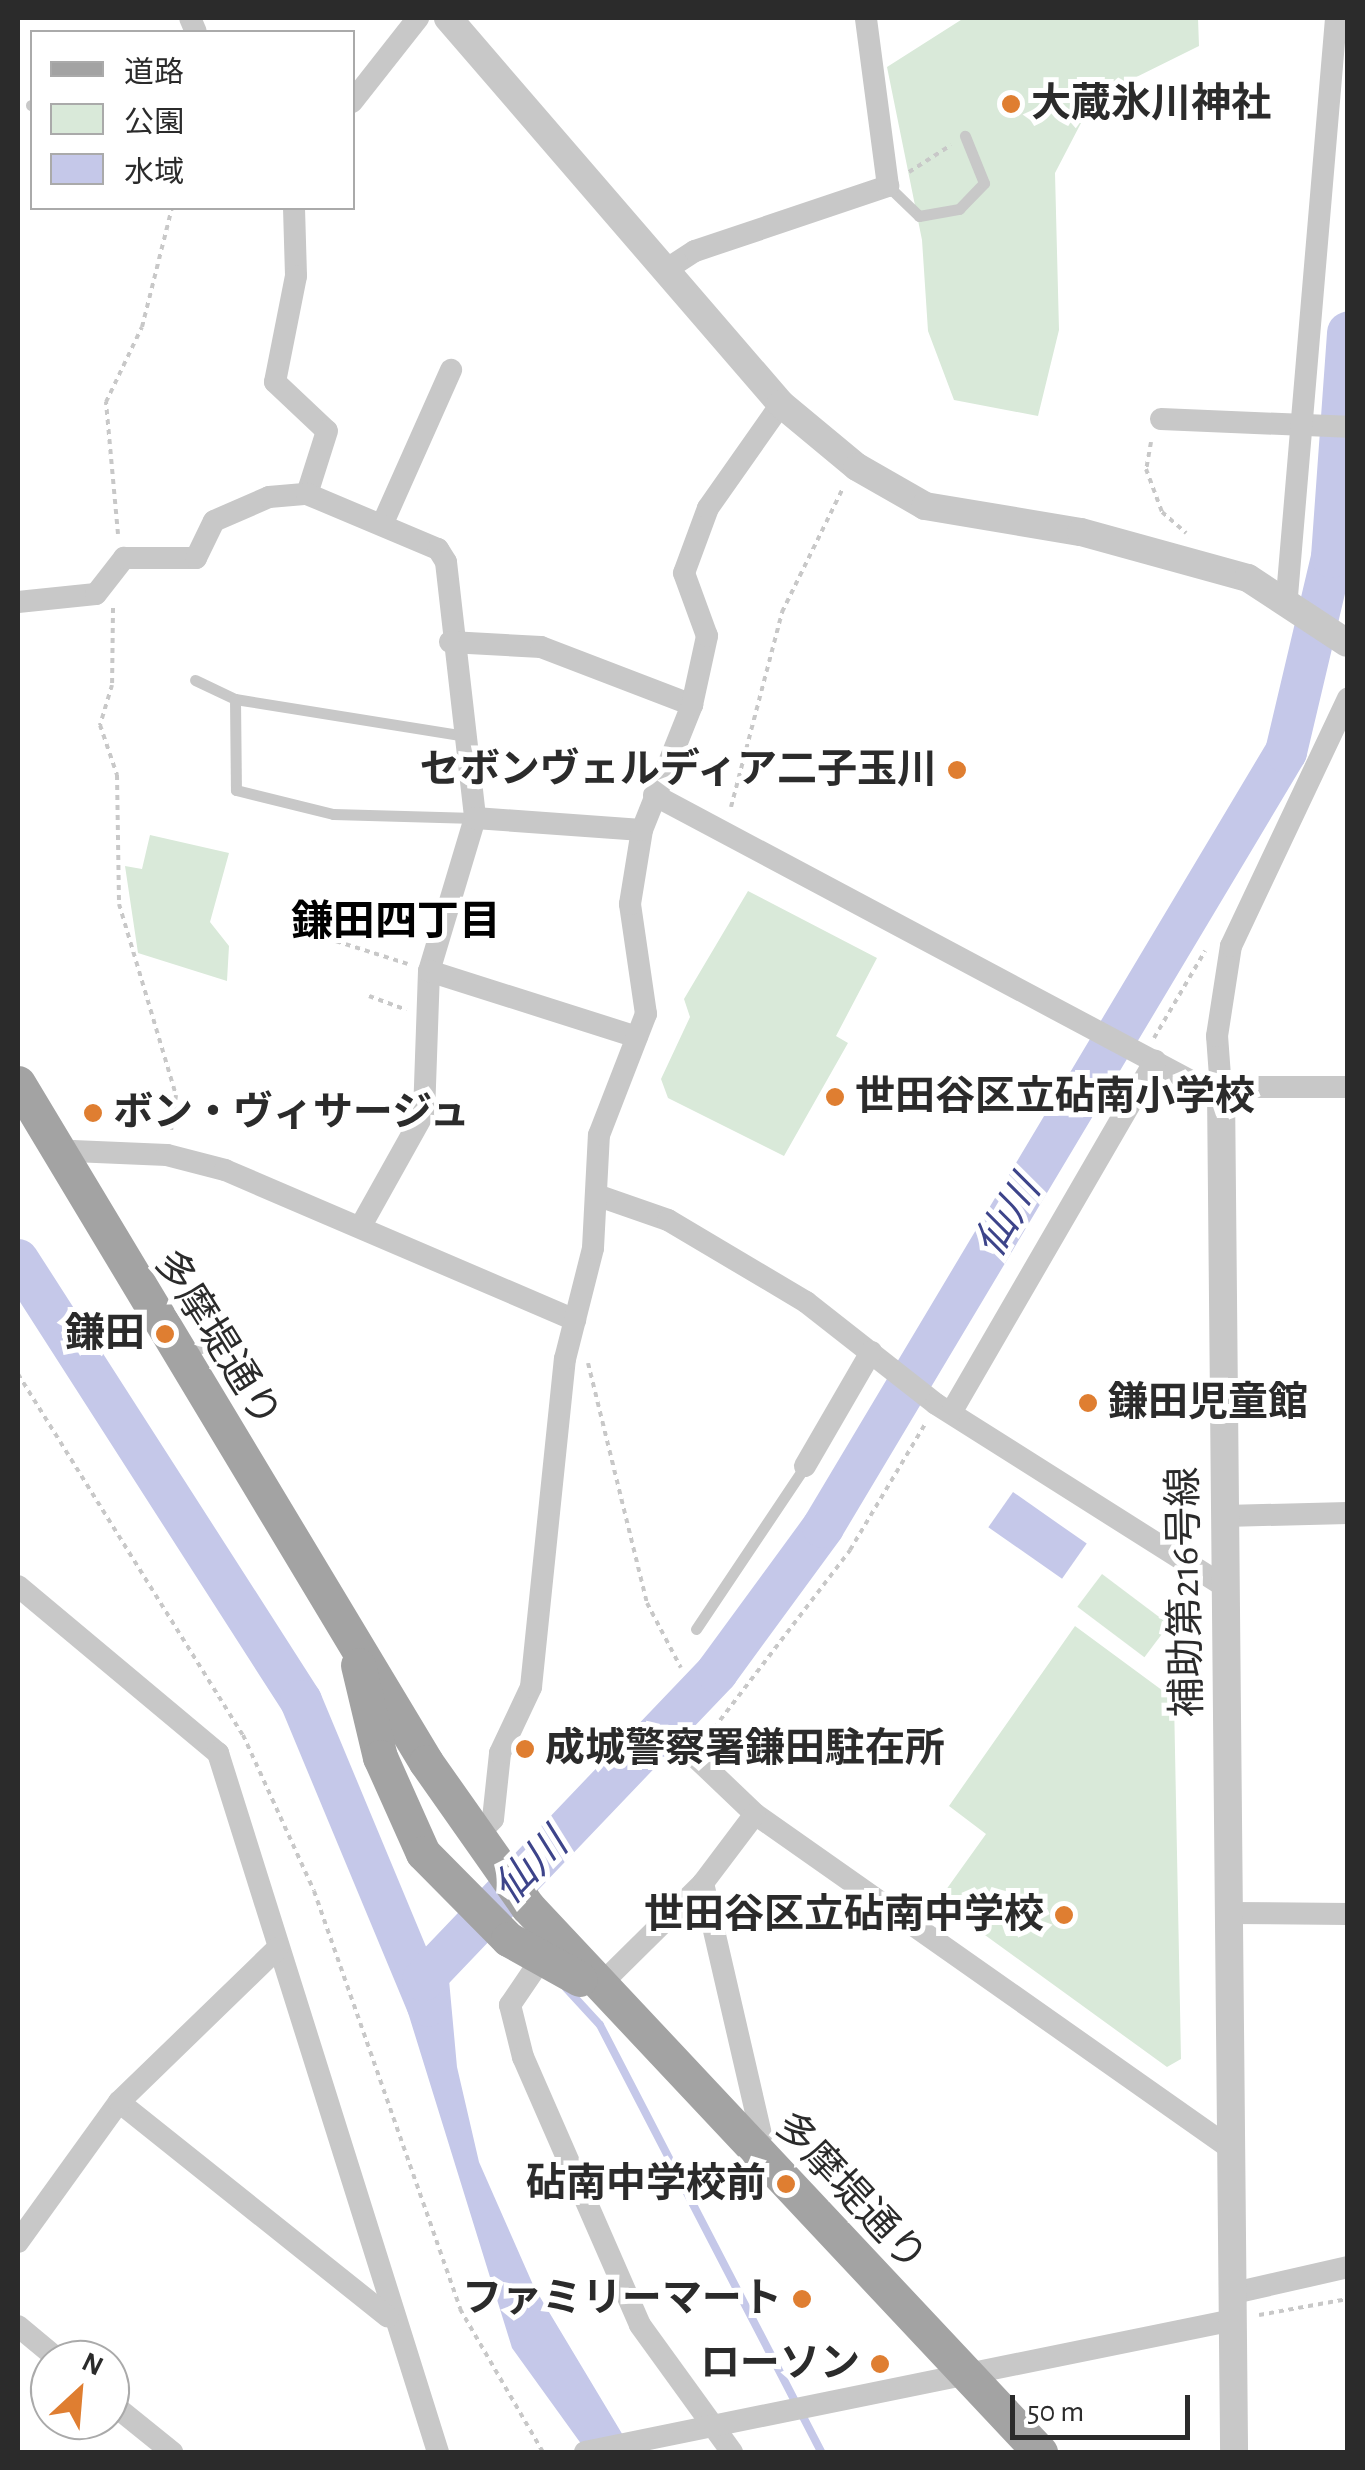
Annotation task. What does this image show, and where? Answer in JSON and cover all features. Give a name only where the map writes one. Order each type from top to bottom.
[{"type":"main road","name":"多摩堤通り","points":[[21,1098],[486,1848],[528,1907],[597,1988],[1040,2452]]},
{"type":"main road","name":"多摩堤通り","points":[[354,1635],[380,1757],[423,1853],[454,1892],[542,1958],[597,1988]]},
{"type":"street","points":[[355,98],[418,18]]},
{"type":"street","points":[[448,18],[781,404],[857,467],[925,506],[1082,532],[1287,596],[1347,643]]},
{"type":"street","points":[[668,269],[696,251],[888,186],[866,18]]},
{"type":"street","points":[[1287,596],[1336,18]]},
{"type":"street","points":[[294,210],[296,276],[275,382],[327,432],[307,494]]},
{"type":"street","points":[[382,525],[451,370]]},
{"type":"street","points":[[486,1848],[500,1753],[531,1687],[575,1326],[599,1196],[599,1135],[646,1014],[630,904],[642,830],[692,705],[707,636],[684,574],[694,536],[781,404]]},
{"type":"street","points":[[1161,419],[1348,427]]},
{"type":"street","points":[[18,602],[96,594],[116,564],[196,558],[203,536],[230,510],[307,494],[438,549],[446,562],[460,735],[475,818],[429,970],[423,1016],[424,1113],[362,1224]]},
{"type":"street","points":[[450,642],[541,648],[692,705]]},
{"type":"street","name":"補助第216号線","points":[[1234,2452],[1232,1913],[1218,1024],[1231,946],[1348,698]]},
{"type":"street","points":[[654,795],[1090,1022],[1150,1058],[1221,1090],[1348,1088]]},
{"type":"street","points":[[475,818],[642,830]]},
{"type":"street","points":[[429,970],[637,1037]]},
{"type":"street","points":[[944,1407],[1150,1058]]},
{"type":"street","points":[[58,1160],[73,1151],[168,1154],[312,1218],[362,1224],[575,1326]]},
{"type":"street","points":[[599,1196],[668,1220],[806,1302],[944,1407],[1225,1587]]},
{"type":"street","points":[[805,1466],[878,1358]]},
{"type":"street","points":[[1226,1516],[1348,1513]]},
{"type":"street","points":[[18,1586],[218,1753],[388,2317],[438,2452]]},
{"type":"street","points":[[691,1753],[755,1814],[1230,2148]]},
{"type":"street","points":[[597,1988],[703,1883],[755,1814]]},
{"type":"street","points":[[703,1883],[761,2135],[750,2147]]},
{"type":"street","points":[[1232,1913],[1348,1914]]},
{"type":"street","points":[[18,2242],[119,2102],[278,1948]]},
{"type":"street","points":[[542,1958],[510,2004],[524,2058],[640,2325],[732,2452]]},
{"type":"street","points":[[119,2102],[388,2317]]},
{"type":"street","points":[[584,2452],[964,2374],[1233,2307],[1348,2267]]},
{"type":"street","points":[[130,2418],[172,2452]]},
{"type":"lane","points":[[888,186],[919,216],[960,209],[984,183],[966,136]]},
{"type":"lane","points":[[195,680],[235,699],[460,735]]},
{"type":"lane","points":[[235,699],[236,790],[333,814],[475,818]]},
{"type":"lane","points":[[180,1358],[218,1342]]},
{"type":"lane","points":[[696,1630],[805,1466]]},
{"type":"path","points":[[930,158],[966,136]]},
{"type":"path","points":[[168,1154],[176,1096],[119,904],[117,775],[100,725],[112,685],[116,564],[106,402],[142,327],[171,210]]},
{"type":"path","points":[[1161,419],[1146,469],[1162,512],[1204,538]]},
{"type":"path","points":[[723,831],[782,612],[857,467]]},
{"type":"path","points":[[298,930],[429,970]]},
{"type":"path","points":[[369,996],[423,1016]]},
{"type":"path","points":[[575,1326],[612,1436],[647,1603],[682,1668]]},
{"type":"path","points":[[18,1374],[244,1735],[314,1891],[460,2309],[543,2452]]},
{"type":"path","points":[[1233,2307],[1348,2298]]},
{"type":"green space","points":[[964,18],[1198,18],[1199,46],[1094,98],[1055,173],[1059,330],[1038,416],[954,400],[928,331],[922,240],[887,67]]},
{"type":"green space","points":[[150,835],[229,853],[210,922],[229,946],[227,981],[138,953],[125,866],[142,869]]},
{"type":"green space","points":[[748,891],[877,958],[836,1036],[848,1043],[784,1156],[668,1098],[661,1079],[690,1017],[684,999]]},
{"type":"green space","points":[[1102,1574],[1169,1625],[1144,1657],[1077,1607]]},
{"type":"green space","points":[[1075,1626],[1174,1699],[1181,2059],[1167,2067],[938,1901],[986,1834],[949,1806]]},
{"type":"water","points":[[1013,1492],[1087,1544],[1062,1579],[988,1527]]},
{"type":"water","points":[[448,1969],[457,2067],[479,2162],[534,2287],[633,2452],[587,2452],[512,2348],[397,1977]]},
{"type":"waterway","name":"仙川","points":[[423,1980],[717,1672],[823,1527],[1286,752],[1332,557],[1348,333]]},
{"type":"waterway","points":[[18,1260],[301,1701],[428,2006]]},
{"type":"waterway","points":[[566,1988],[600,2025],[821,2452]]},
{"type":"place","name":"大蔵氷川神社","points":[[1011,104]]},
{"type":"place","name":"セボンヴェルディア二子玉川","points":[[957,770]]},
{"type":"place","name":"世田谷区立砧南小学校","points":[[835,1097]]},
{"type":"place","name":"ボン・ヴィサージュ","points":[[93,1113]]},
{"type":"place","name":"鎌田","points":[[165,1334]]},
{"type":"place","name":"鎌田児童館","points":[[1088,1403]]},
{"type":"place","name":"成城警察署鎌田駐在所","points":[[525,1749]]},
{"type":"place","name":"世田谷区立砧南中学校","points":[[1064,1915]]},
{"type":"place","name":"砧南中学校前","points":[[786,2184]]},
{"type":"place","name":"ファミリーマート","points":[[802,2299]]},
{"type":"place","name":"ローソン","points":[[880,2364]]},
{"type":"district","name":"鎌田四丁目","points":[[396,922]]}]
